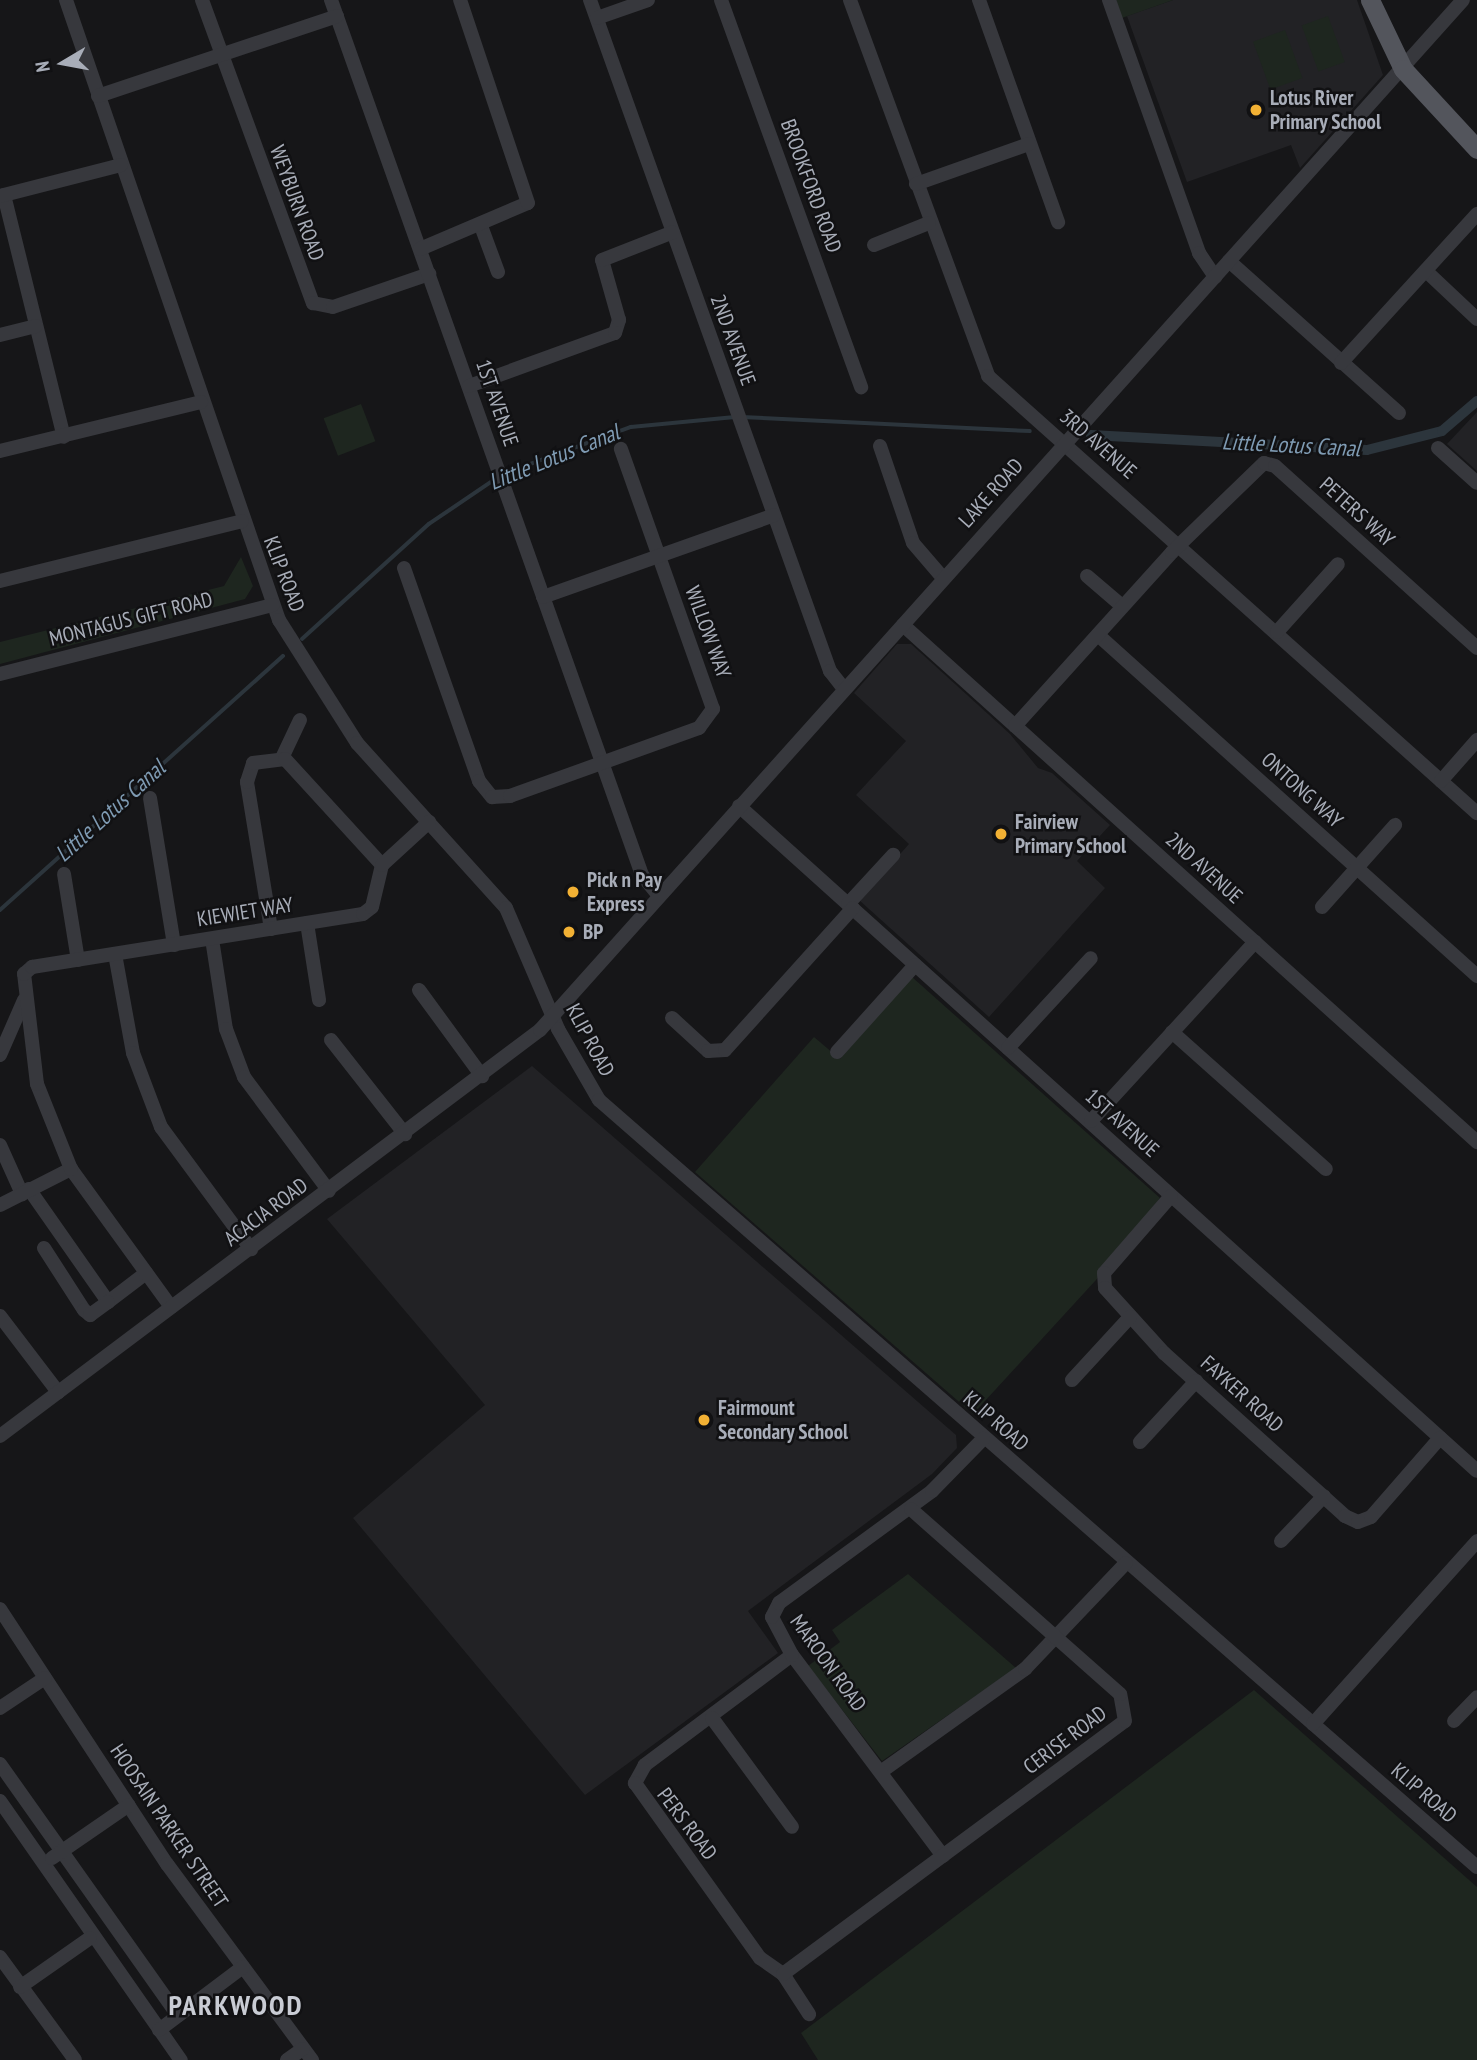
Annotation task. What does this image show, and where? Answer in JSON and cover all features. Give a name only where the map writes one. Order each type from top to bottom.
[{"type":"main road","points":[[1370,0],[1403,69],[1477,149]]},
{"type":"street","name":"KLIP ROAD","points":[[66,0],[242,521],[272,605],[288,640],[357,743],[506,908],[552,1017],[583,1078],[611,1113],[1477,1867]]},
{"type":"street","name":"WEYBURN ROAD","points":[[202,0],[313,303],[333,307],[429,274]]},
{"type":"street","name":"1ST AVENUE","points":[[331,0],[642,875],[659,895]]},
{"type":"street","points":[[420,249],[522,210],[529,195],[460,0]]},
{"type":"street","name":"2ND AVENUE","points":[[590,0],[830,671],[844,689]]},
{"type":"street","points":[[597,18],[648,0]]},
{"type":"street","name":"BROOKFORD ROAD","points":[[721,0],[862,387]]},
{"type":"street","name":"3RD AVENUE","points":[[850,0],[982,368],[1477,813]]},
{"type":"street","points":[[979,0],[1058,222]]},
{"type":"street","points":[[1109,0],[1199,253],[1215,277]]},
{"type":"street","name":"LAKE ROAD","points":[[552,1017],[1463,0]]},
{"type":"street","points":[[98,96],[337,16]]},
{"type":"street","points":[[916,184],[1029,144]]},
{"type":"street","points":[[64,436],[2,195],[121,165]]},
{"type":"street","points":[[1341,363],[1477,214]]},
{"type":"street","points":[[874,245],[929,223]]},
{"type":"street","points":[[481,226],[498,272]]},
{"type":"street","points":[[469,386],[615,333],[619,320],[602,260],[673,232]]},
{"type":"street","points":[[1229,261],[1399,413]]},
{"type":"street","points":[[1426,271],[1477,319]]},
{"type":"street","points":[[0,335],[36,326]]},
{"type":"street","points":[[0,452],[201,402]]},
{"type":"street","points":[[880,446],[913,543],[943,578]]},
{"type":"street","points":[[1438,447],[1477,483]]},
{"type":"street","name":"WILLOW WAY","points":[[603,762],[699,728],[711,718],[621,449]]},
{"type":"street","name":"PETERS WAY","points":[[1182,547],[1253,467],[1270,464],[1477,648]]},
{"type":"street","points":[[543,597],[774,515]]},
{"type":"street","points":[[0,582],[242,521]]},
{"type":"street","points":[[1015,726],[1122,606],[1182,547]]},
{"type":"street","points":[[1277,632],[1338,564]]},
{"type":"street","points":[[404,568],[484,791],[510,796],[603,762]]},
{"type":"street","points":[[1087,576],[1122,606]]},
{"type":"street","name":"MONTAGUS GIFT ROAD","points":[[0,674],[272,605]]},
{"type":"street","name":"2ND AVENUE","points":[[903,625],[1477,1142]]},
{"type":"street","name":"ONTONG WAY","points":[[1098,635],[1477,976]]},
{"type":"street","points":[[282,758],[300,720]]},
{"type":"street","points":[[1441,781],[1477,740]]},
{"type":"street","points":[[282,758],[382,865],[429,822]]},
{"type":"street","points":[[271,929],[247,782],[253,763],[282,758]]},
{"type":"street","points":[[150,798],[174,944]]},
{"type":"street","name":"1ST AVENUE","points":[[739,806],[1477,1471]]},
{"type":"street","points":[[1322,907],[1395,825]]},
{"type":"street","points":[[672,1018],[708,1051],[728,1046],[893,855]]},
{"type":"street","name":"KIEWIET WAY","points":[[25,998],[22,980],[32,967],[368,912],[382,865]]},
{"type":"street","points":[[64,874],[78,960]]},
{"type":"street","points":[[307,923],[319,1000]]},
{"type":"street","points":[[212,939],[226,1029],[244,1077],[329,1191]]},
{"type":"street","points":[[1091,1121],[1255,942]]},
{"type":"street","points":[[115,954],[133,1053],[162,1127],[251,1249]]},
{"type":"street","points":[[1008,1048],[1091,958]]},
{"type":"street","points":[[837,1052],[915,965]]},
{"type":"street","points":[[419,990],[482,1076]]},
{"type":"street","points":[[0,1055],[25,998]]},
{"type":"street","points":[[25,998],[37,1084],[71,1169],[172,1307]]},
{"type":"street","name":"ACACIA ROAD","points":[[0,1436],[482,1076],[552,1017]]},
{"type":"street","points":[[1172,1032],[1326,1169]]},
{"type":"street","points":[[331,1040],[405,1134]]},
{"type":"street","points":[[0,1144],[26,1191],[108,1302]]},
{"type":"street","points":[[0,1205],[71,1169]]},
{"type":"street","name":"FAYKER ROAD","points":[[1171,1196],[1104,1273],[1105,1288],[1130,1317],[1196,1381],[1353,1521],[1365,1520],[1440,1438]]},
{"type":"street","points":[[44,1248],[84,1310],[90,1315],[146,1273]]},
{"type":"street","points":[[0,1316],[58,1392]]},
{"type":"street","points":[[1072,1380],[1130,1317]]},
{"type":"street","points":[[1140,1442],[1196,1381]]},
{"type":"street","name":"MAROON ROAD","points":[[943,1856],[882,1771],[792,1655],[773,1624],[775,1608],[911,1508],[983,1438]]},
{"type":"street","points":[[1281,1541],[1324,1496]]},
{"type":"street","name":"CERISE ROAD","points":[[783,1974],[1125,1721],[1120,1694],[911,1508]]},
{"type":"street","points":[[1313,1724],[1477,1541]]},
{"type":"street","points":[[882,1771],[1057,1640],[1126,1563]]},
{"type":"street","name":"HOOSAIN PARKER STREET","points":[[0,1609],[129,1805],[307,2054]]},
{"type":"street","name":"PERS ROAD","points":[[792,1655],[645,1765],[636,1789],[760,1958],[783,1974],[809,2014]]},
{"type":"street","points":[[0,1708],[45,1678]]},
{"type":"street","points":[[1454,1721],[1477,1697]]},
{"type":"street","points":[[712,1717],[792,1827]]},
{"type":"street","points":[[0,1764],[59,1854],[178,2015]]},
{"type":"street","points":[[0,1801],[90,1938],[181,2060]]},
{"type":"street","points":[[42,1865],[129,1805]]},
{"type":"street","points":[[0,1986],[16,1982],[90,1938]]},
{"type":"street","points":[[0,1958],[75,2060]]},
{"type":"street","points":[[159,2030],[243,1967]]},
{"type":"street","points":[[287,2060],[307,2054]]},
{"type":"shaded area","points":[[1116,0],[1173,0],[1122,18]]},
{"type":"shaded area","name":"Lotus River Primary School","points":[[1173,0],[1357,0],[1383,75],[1300,168],[1291,145],[1187,182],[1127,16]]},
{"type":"shaded area","points":[[1328,16],[1345,62],[1318,72],[1302,26]]},
{"type":"shaded area","points":[[1285,30],[1302,78],[1270,90],[1253,42]]},
{"type":"shaded area","points":[[361,404],[375,441],[338,456],[324,418]]},
{"type":"shaded area","points":[[1477,412],[1477,471],[1447,444]]},
{"type":"shaded area","points":[[241,557],[253,586],[245,599],[0,664],[0,642],[224,586]]},
{"type":"shaded area","name":"Fairview Primary School","points":[[897,644],[911,644],[1010,734],[1038,768],[1052,773],[1110,825],[1077,861],[1105,888],[989,1017],[859,900],[909,844],[856,795],[906,741],[854,693]]},
{"type":"shaded area","points":[[912,977],[1160,1198],[1096,1280],[973,1414],[695,1172],[814,1037],[840,1059]]},
{"type":"shaded area","name":"Fairmount Secondary School","points":[[532,1066],[956,1435],[957,1448],[932,1474],[748,1611],[778,1653],[585,1795],[353,1518],[485,1405],[327,1219]]},
{"type":"shaded area","points":[[908,1574],[1016,1668],[882,1761],[808,1666],[840,1642],[832,1630]]},
{"type":"shaded area","points":[[1254,1690],[1477,1887],[1477,2060],[818,2060],[801,2033]]},
{"type":"waterway","name":"Little Lotus Canal","points":[[1091,435],[1367,450],[1442,431],[1477,401]]},
{"type":"waterway","name":"Little Lotus Canal","points":[[503,474],[631,427],[735,417]]},
{"type":"waterway","name":"Little Lotus Canal","points":[[742,417],[1030,431]]},
{"type":"waterway","name":"Little Lotus Canal","points":[[302,639],[429,524],[497,478]]},
{"type":"waterway","name":"Little Lotus Canal","points":[[0,910],[283,656]]},
{"type":"place","name":"Lotus River Primary School","points":[[1256,110]]},
{"type":"place","name":"Fairview Primary School","points":[[1001,834]]},
{"type":"place","name":"Pick n Pay Express","points":[[573,892]]},
{"type":"place","name":"BP","points":[[569,932]]},
{"type":"place","name":"Fairmount Secondary School","points":[[704,1420]]},
{"type":"district","name":"PARKWOOD","points":[[236,2005]]}]
